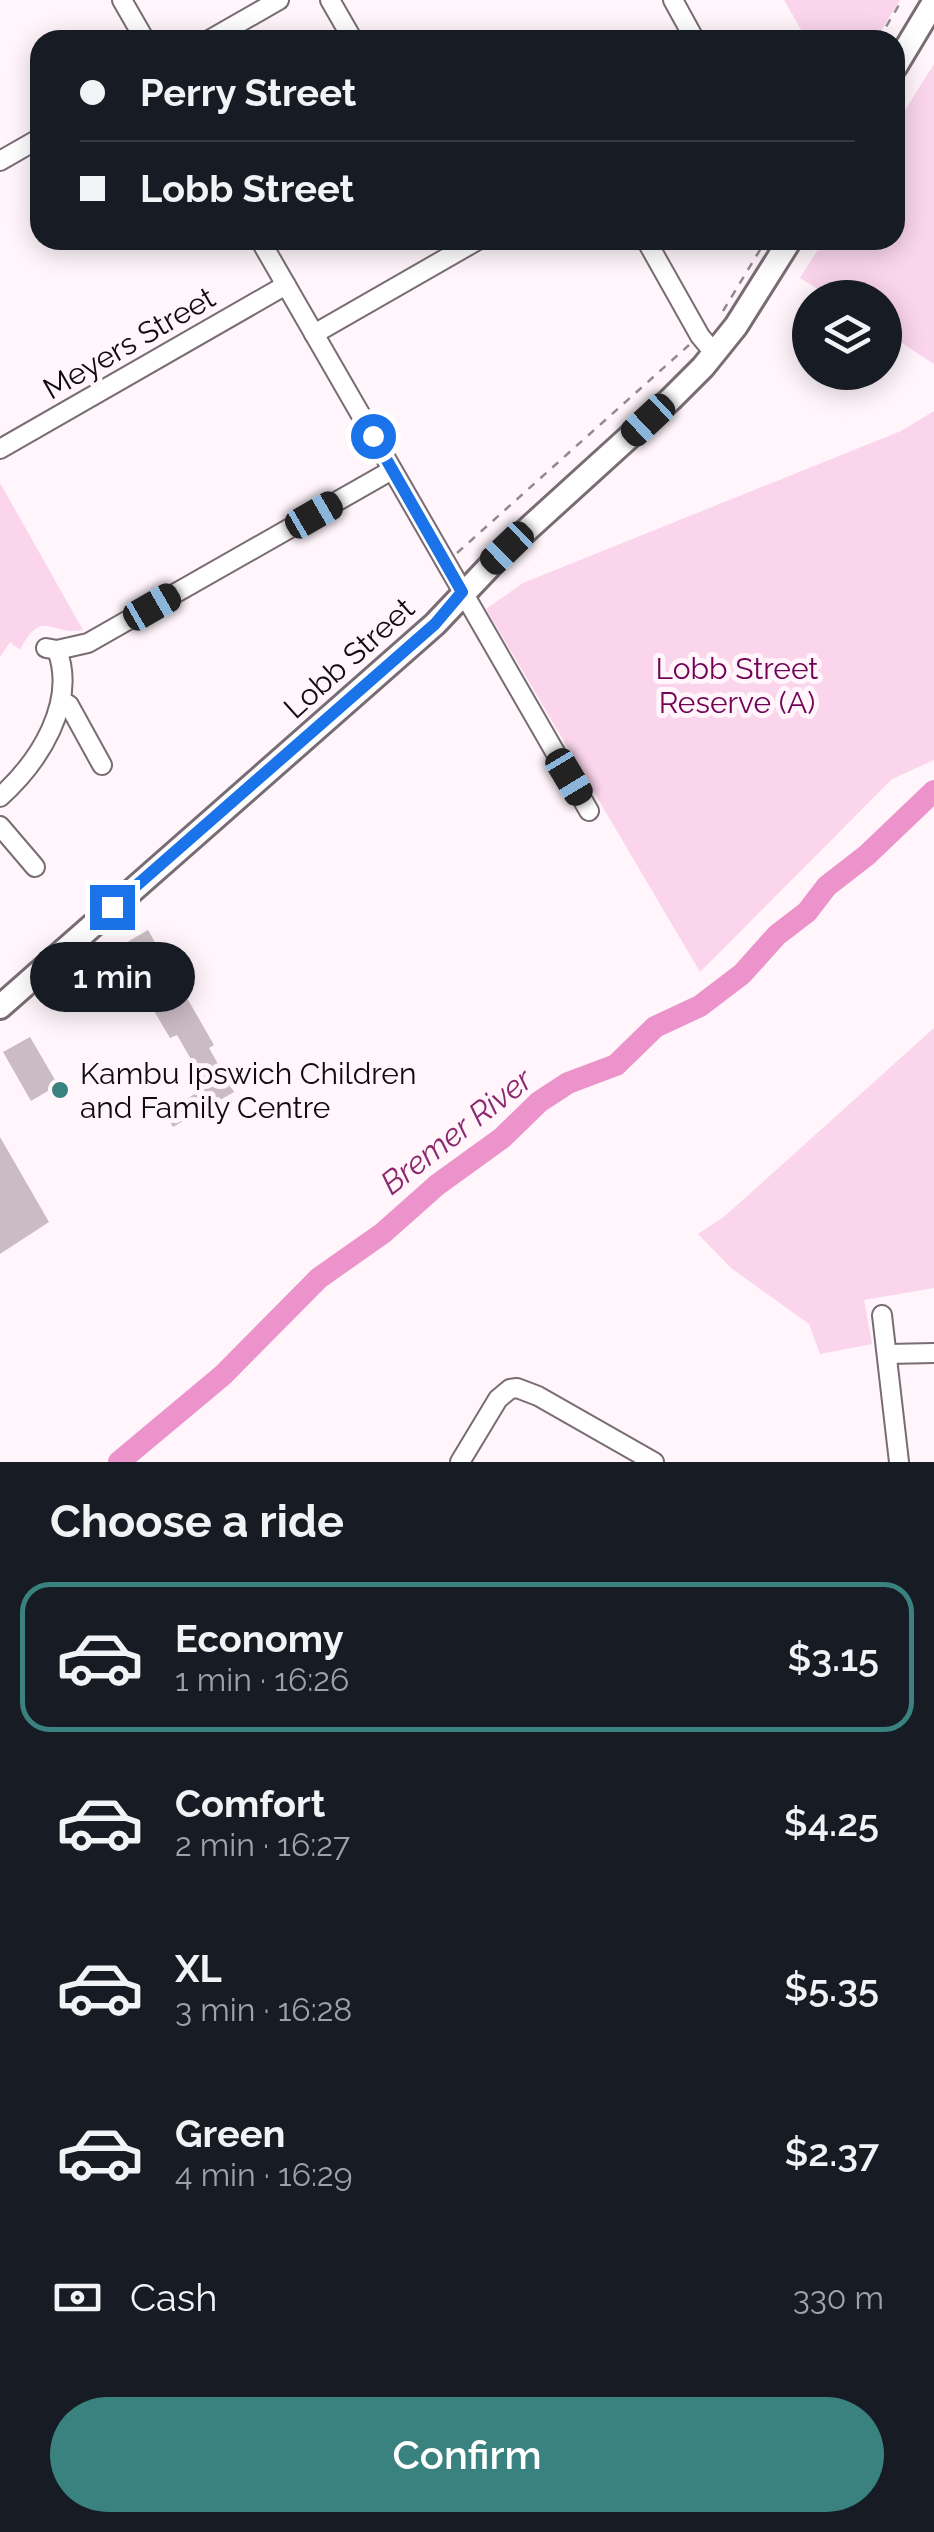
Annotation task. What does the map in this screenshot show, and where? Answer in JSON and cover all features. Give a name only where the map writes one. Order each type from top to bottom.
[{"type":"main road","points":[[905,50],[934,2]]},
{"type":"main road","name":"Lobb Street","points":[[0,1007],[435,624],[462,592],[660,410],[782,250]]},
{"type":"street","points":[[122,0],[139,30]]},
{"type":"street","points":[[226,30],[278,0]]},
{"type":"street","points":[[330,0],[347,30]]},
{"type":"street","points":[[672,0],[689,30]]},
{"type":"street","points":[[0,161],[30,144]]},
{"type":"street","points":[[266,250],[589,811]]},
{"type":"street","points":[[314,334],[461,250]]},
{"type":"street","points":[[652,250],[707,345]]},
{"type":"street","name":"Meyers Street","points":[[0,448],[286,285]]},
{"type":"street","points":[[0,797],[33,760],[62,702],[65,670],[52,649],[88,644],[392,470]]},
{"type":"street","points":[[62,702],[68,705],[102,765]]},
{"type":"street","points":[[0,826],[36,867]]},
{"type":"street","points":[[882,1315],[899,1462]]},
{"type":"street","points":[[888,1354],[934,1353]]},
{"type":"street","points":[[460,1462],[492,1408],[510,1389],[525,1389],[654,1462]]},
{"type":"path","points":[[884,30],[902,0]]},
{"type":"path","points":[[720,316],[760,250]]},
{"type":"path","points":[[457,553],[707,345]]},
{"type":"green space","points":[[784,0],[900,0],[881,30],[801,30]]},
{"type":"green space","points":[[934,64],[934,364],[902,343],[902,280],[800,278],[818,250],[905,250],[905,110]]},
{"type":"green space","name":"Lobb Street Reserve (A)","points":[[934,411],[934,760],[892,779],[700,972],[486,609],[523,583],[901,431]]},
{"type":"green space","points":[[0,483],[83,630],[42,626],[35,629],[20,650],[10,642],[0,657]]},
{"type":"green space","points":[[934,1028],[934,1288],[864,1300],[872,1344],[820,1354],[809,1324],[731,1268],[698,1234],[725,1216]]},
{"type":"building","points":[[148,930],[214,1045],[209,1048],[234,1092],[173,1127],[164,1112],[207,1087],[177,1035],[170,1038],[117,948]]},
{"type":"building","points":[[30,1037],[58,1085],[31,1101],[3,1052]]},
{"type":"building","points":[[0,1137],[49,1222],[0,1254]]},
{"type":"waterway","name":"Bremer River","points":[[119,1462],[223,1375],[319,1278],[383,1233],[437,1185],[502,1138],[539,1102],[568,1083],[616,1065],[655,1027],[700,1006],[742,974],[777,935],[807,912],[827,886],[867,855],[934,791]]},
{"type":"place","name":"Kambu Ipswich Children and Family Centre","points":[[60,1090]]},
{"type":"route","points":[[112,907],[435,624],[462,592],[373,436]]}]
